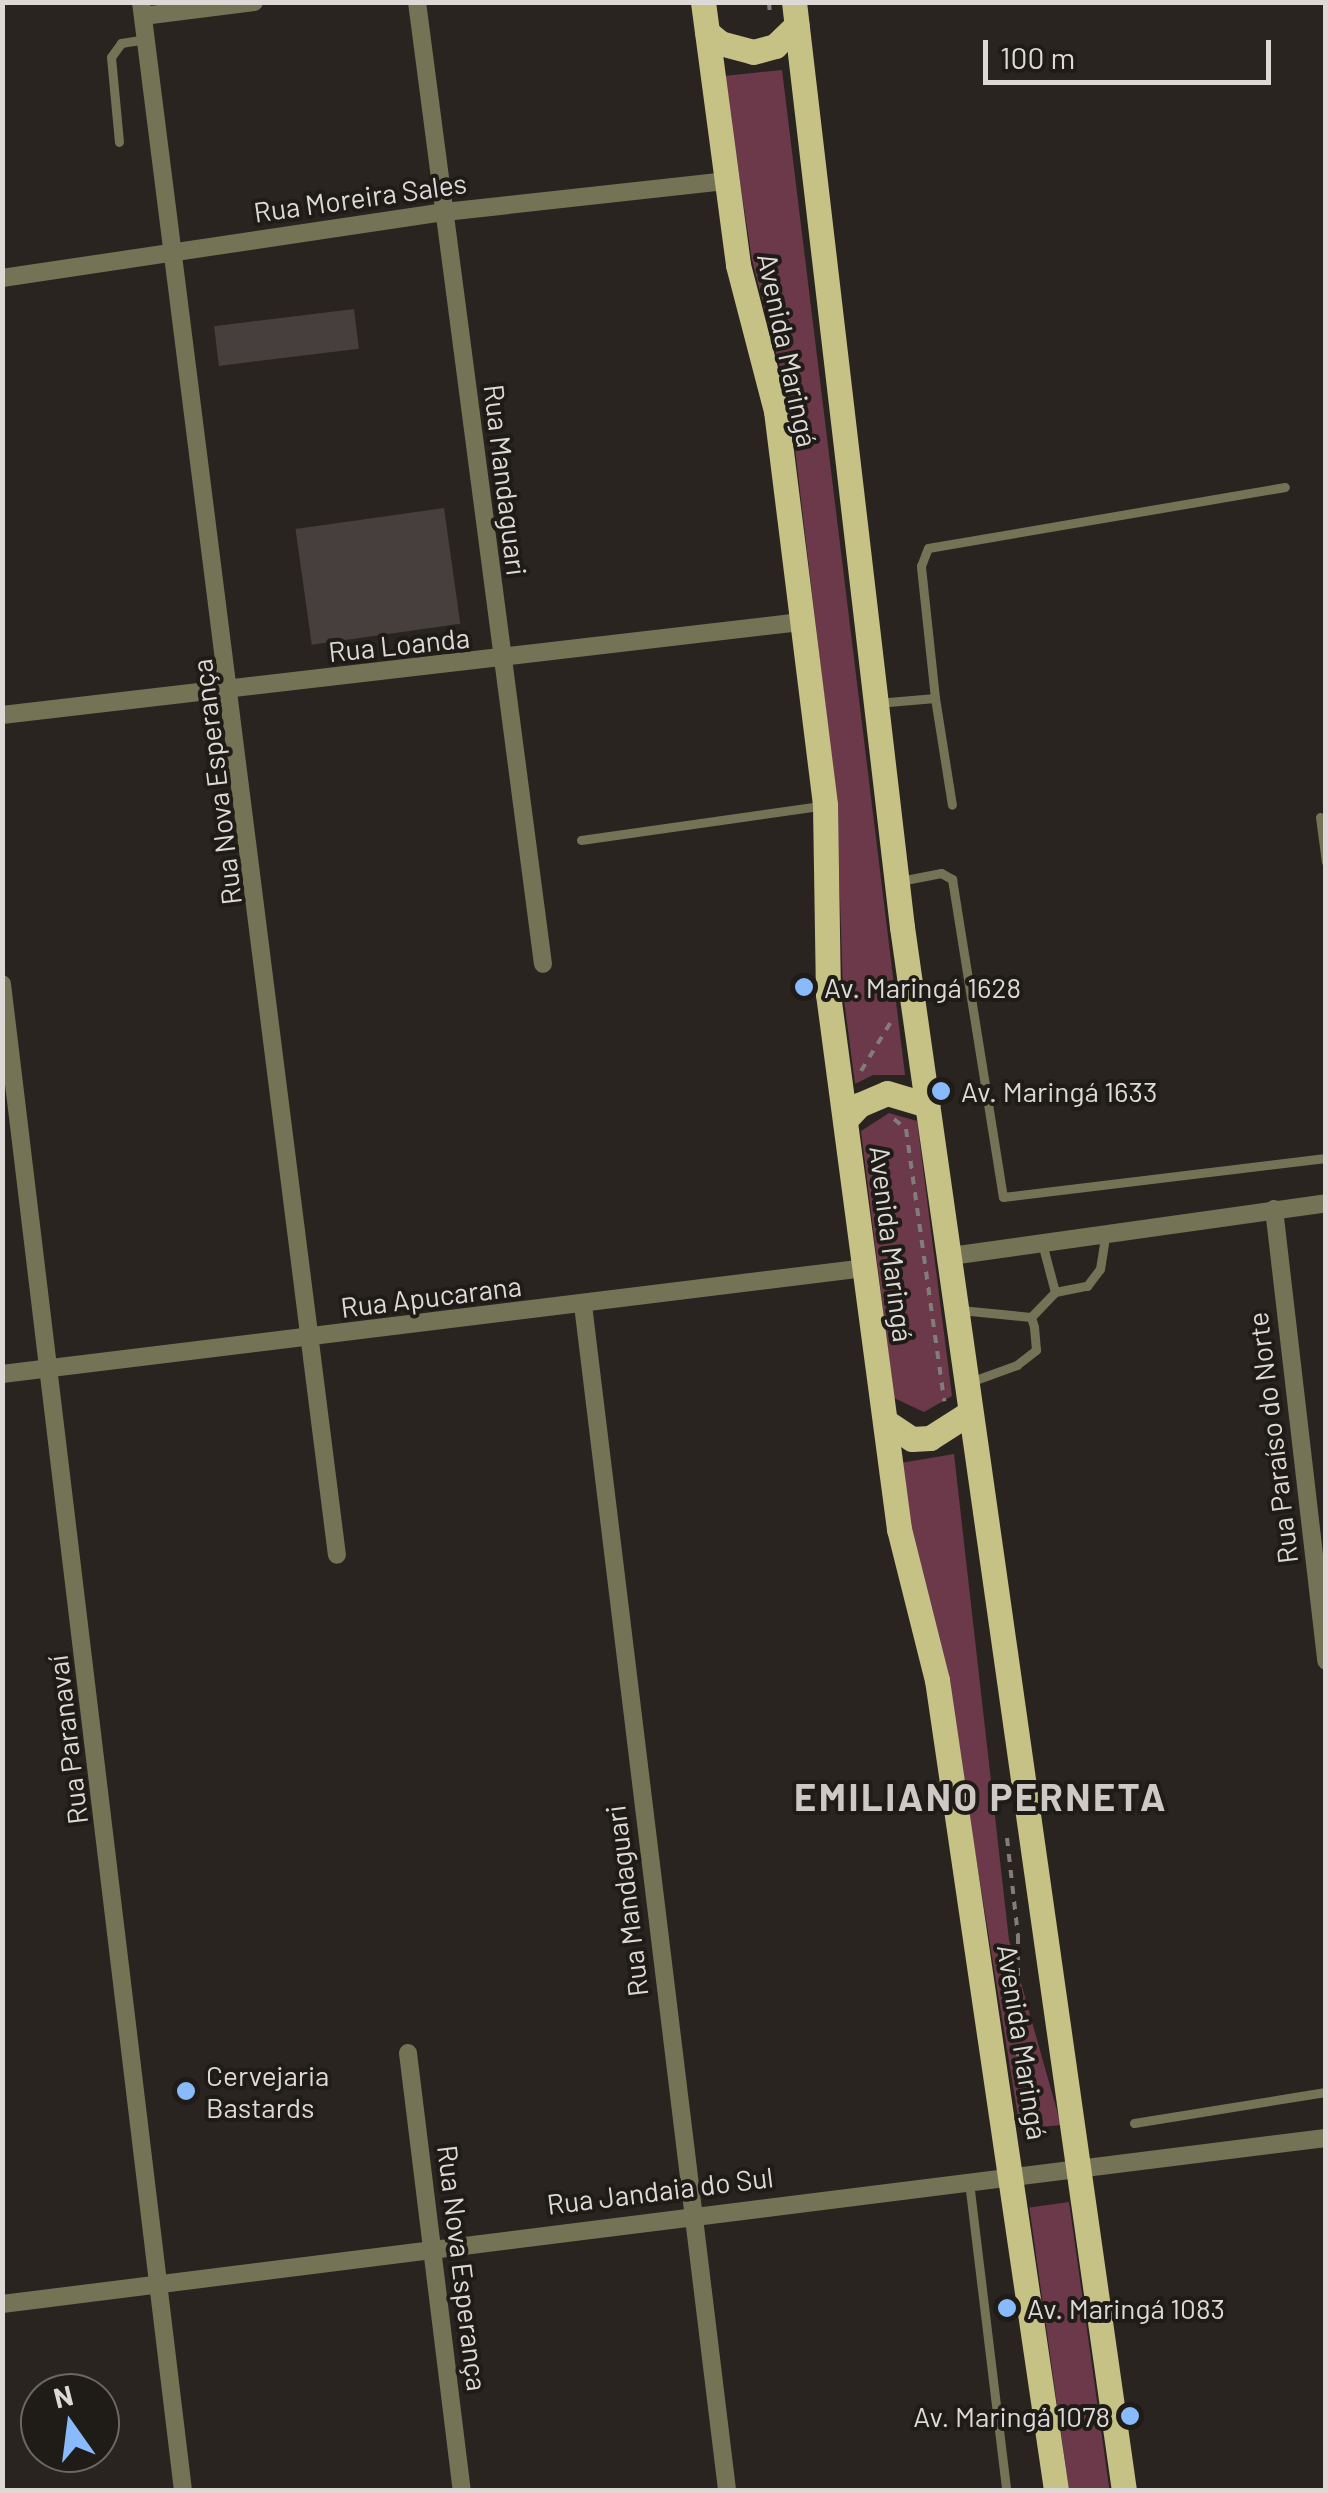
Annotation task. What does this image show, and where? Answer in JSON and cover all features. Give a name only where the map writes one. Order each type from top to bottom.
[{"type":"main road","name":"Avenida Maringá","points":[[703,2],[738,265],[776,411],[825,805],[828,994],[900,1529],[937,1680],[1014,2174],[1056,2490]]},
{"type":"main road","name":"Avenida Maringá","points":[[795,14],[897,881],[951,1256],[969,1413],[1124,2490]]},
{"type":"main road","points":[[707,32],[736,50],[754,52],[775,46],[795,14]]},
{"type":"main road","points":[[846,1119],[859,1104],[887,1093],[927,1105]]},
{"type":"main road","points":[[886,1421],[897,1433],[930,1438],[969,1413]]},
{"type":"street","points":[[142,9],[254,2]]},
{"type":"street","name":"Rua Mandaguari","points":[[417,2],[543,964]]},
{"type":"street","name":"Rua Nova Esperança","points":[[142,9],[232,690],[337,1555]]},
{"type":"street","name":"Rua Moreira Sales","points":[[2,278],[445,212],[727,181]]},
{"type":"street","name":"Rua Loanda","points":[[2,714],[501,660],[801,622]]},
{"type":"street","name":"Rua Paranavaí","points":[[2,984],[52,1368],[183,2490]]},
{"type":"street","points":[[951,1256],[1326,1203]]},
{"type":"street","name":"Rua Paraíso do Norte","points":[[1274,1209],[1326,1661]]},
{"type":"street","name":"Rua Apucarana","points":[[2,1374],[865,1268]]},
{"type":"street","name":"Rua Mandaguari","points":[[583,1305],[727,2490]]},
{"type":"street","name":"Rua Nova Esperança","points":[[408,2053],[462,2490]]},
{"type":"street","name":"Rua Jandaia do Sul","points":[[2,2304],[432,2245],[1326,2138]]},
{"type":"lane","points":[[120,142],[111,57],[121,43],[147,39]]},
{"type":"lane","points":[[952,805],[934,698],[921,566],[928,548],[1285,486]]},
{"type":"lane","points":[[876,702],[934,698]]},
{"type":"lane","points":[[581,840],[825,805]]},
{"type":"lane","points":[[1320,817],[1326,862]]},
{"type":"lane","points":[[897,881],[941,874],[952,879],[1002,1197],[1326,1158]]},
{"type":"lane","points":[[1031,1317],[1055,1292],[1087,1286],[1100,1269],[1105,1234]]},
{"type":"lane","points":[[1042,1243],[1055,1292]]},
{"type":"lane","points":[[957,1310],[1031,1317]]},
{"type":"lane","points":[[966,1384],[1017,1366],[1036,1350],[1031,1317]]},
{"type":"lane","points":[[1134,2123],[1326,2092]]},
{"type":"lane","points":[[968,2180],[1006,2490]]},
{"type":"path","points":[[766,30],[768,2]]},
{"type":"path","points":[[888,1116],[906,1129],[941,1410]]},
{"type":"path","points":[[1007,1832],[1018,1936],[1018,2081]]},
{"type":"shaded area","points":[[782,70],[905,1075],[873,1075],[855,1084],[843,992],[837,805],[790,406],[752,260],[724,76]]},
{"type":"shaded area","points":[[889,1113],[917,1121],[952,1396],[924,1412],[894,1398],[861,1131]]},
{"type":"shaded area","points":[[954,1454],[1009,1940],[1061,2125],[1020,2129],[947,1679],[909,1528],[900,1463]]},
{"type":"shaded area","points":[[1069,2202],[1109,2490],[1069,2490],[1029,2208]]},
{"type":"building","points":[[354,309],[359,349],[219,366],[214,326]]},
{"type":"building","points":[[444,508],[460,624],[312,645],[295,529]]},
{"type":"place","name":"Av. Maringá 1628","points":[[804,987]]},
{"type":"place","name":"Av. Maringá 1633","points":[[941,1091]]},
{"type":"place","name":"Cervejaria Bastards","points":[[186,2091]]},
{"type":"place","name":"Av. Maringá 1083","points":[[1007,2308]]},
{"type":"place","name":"Av. Maringá 1078","points":[[1130,2416]]},
{"type":"district","name":"EMILIANO PERNETA","points":[[981,1797]]}]
